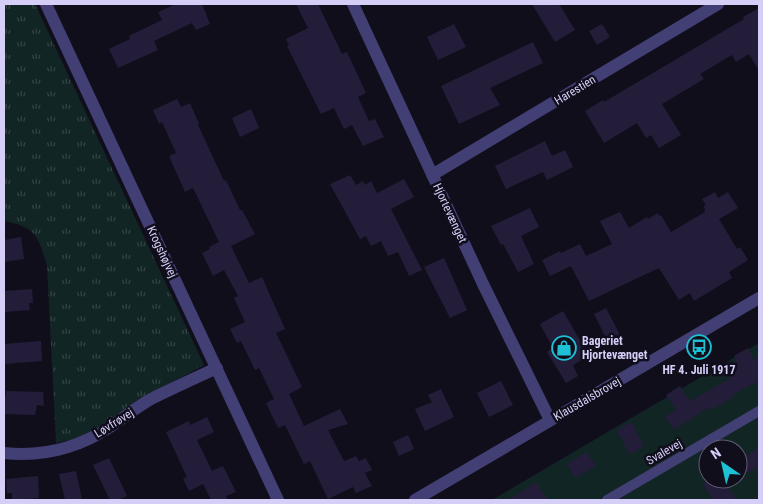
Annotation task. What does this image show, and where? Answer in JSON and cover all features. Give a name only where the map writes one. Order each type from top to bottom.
[{"type":"street","name":"Krogshøjvej","points":[[46,4],[278,500]]},
{"type":"street","name":"Hjortevænget","points":[[353,4],[432,175],[550,420]]},
{"type":"street","name":"Harestien","points":[[432,175],[718,4]]},
{"type":"street","name":"Klausdalsbrovej","points":[[415,500],[759,298]]},
{"type":"street","name":"Løvfrøvej","points":[[4,452],[21,455],[51,452],[79,444],[107,429],[150,400],[217,368]]},
{"type":"lane","name":"Svalevej","points":[[607,500],[759,411]]},
{"type":"green space","points":[[4,4],[35,4],[204,365],[140,399],[102,426],[75,439],[56,443],[47,265],[34,234],[23,226],[4,221]]},
{"type":"green space","points":[[759,343],[759,500],[492,500]]},
{"type":"building","points":[[176,4],[202,4],[210,24],[196,30],[192,23],[154,41],[158,50],[118,68],[109,49],[130,39],[129,36],[162,20],[158,12]]},
{"type":"building","points":[[296,4],[318,4],[342,54],[347,52],[366,93],[358,97],[369,121],[375,119],[384,137],[363,146],[352,125],[344,129],[334,108],[321,114],[287,46],[289,45],[286,39],[308,28]]},
{"type":"building","points":[[532,4],[559,4],[575,30],[555,42]]},
{"type":"building","points":[[759,8],[759,71],[749,54],[736,62],[732,55],[700,74],[704,79],[662,104],[681,135],[659,148],[651,135],[646,138],[637,123],[604,143],[585,111],[603,100],[604,102],[744,19],[743,17]]},
{"type":"building","points":[[454,24],[466,47],[438,60],[427,37]]},
{"type":"building","points":[[602,24],[610,37],[597,45],[589,31]]},
{"type":"building","points":[[533,42],[543,63],[490,88],[500,105],[459,124],[441,86]]},
{"type":"building","points":[[177,99],[181,107],[190,103],[224,181],[226,180],[240,210],[242,210],[255,234],[231,246],[249,283],[262,277],[285,329],[276,333],[302,387],[289,394],[304,426],[340,409],[348,424],[328,430],[344,461],[356,456],[359,461],[366,458],[372,470],[365,473],[372,486],[356,493],[353,487],[328,499],[310,461],[304,464],[285,425],[278,428],[266,403],[274,399],[259,368],[255,370],[241,341],[237,343],[230,329],[245,322],[234,298],[238,296],[224,270],[213,276],[202,253],[219,242],[193,188],[185,192],[169,156],[176,153],[162,122],[159,124],[153,110]]},
{"type":"building","points":[[251,109],[259,128],[240,137],[232,118]]},
{"type":"building","points":[[545,141],[552,156],[565,150],[573,167],[547,180],[543,172],[506,189],[495,166]]},
{"type":"building","points":[[350,175],[356,185],[363,181],[365,185],[371,181],[377,193],[404,179],[414,197],[391,209],[422,270],[409,276],[398,252],[388,256],[381,241],[371,246],[366,236],[360,239],[330,184]]},
{"type":"building","points":[[715,192],[718,198],[728,192],[738,208],[719,219],[737,249],[740,247],[748,260],[729,272],[732,278],[694,301],[690,293],[679,300],[659,268],[589,301],[571,266],[550,276],[542,260],[580,244],[586,256],[612,244],[600,221],[620,212],[629,228],[647,217],[648,219],[658,213],[671,232],[705,212],[704,206],[706,205],[702,199]]},
{"type":"building","points":[[530,208],[539,227],[521,236],[534,264],[518,272],[491,226]]},
{"type":"building","points":[[21,237],[24,259],[4,262],[4,240]]},
{"type":"building","points":[[444,258],[467,310],[450,318],[424,267]]},
{"type":"building","points":[[32,289],[33,303],[29,303],[30,310],[4,312],[4,291]]},
{"type":"building","points":[[606,308],[620,335],[607,340],[594,314]]},
{"type":"building","points":[[563,311],[589,356],[573,365],[578,376],[566,383],[547,352],[553,348],[540,324]]},
{"type":"building","points":[[41,341],[42,361],[4,364],[4,344]]},
{"type":"building","points":[[748,348],[754,360],[759,358],[759,381],[732,395],[734,397],[711,410],[709,407],[674,430],[665,417],[676,410],[666,395],[680,386],[690,401],[729,379],[723,368],[736,360],[734,356]]},
{"type":"building","points":[[501,381],[513,405],[489,417],[477,393]]},
{"type":"building","points":[[441,389],[454,417],[425,431],[415,409],[432,402],[428,395]]},
{"type":"building","points":[[6,391],[43,392],[44,406],[37,405],[35,415],[4,414],[4,396],[6,396]]},
{"type":"building","points":[[207,417],[214,432],[197,440],[212,471],[223,466],[236,492],[226,496],[228,500],[211,500],[203,484],[189,491],[183,479],[187,477],[166,432],[189,421],[190,425]]},
{"type":"building","points":[[632,422],[644,447],[629,454],[617,430]]},
{"type":"building","points":[[408,435],[414,449],[399,456],[393,442]]},
{"type":"building","points":[[759,448],[759,466],[748,472],[748,455]]},
{"type":"building","points":[[587,452],[596,466],[575,478],[567,464]]},
{"type":"building","points":[[109,458],[127,496],[118,500],[110,500],[93,465]]},
{"type":"building","points":[[76,471],[82,500],[65,500],[59,474]]},
{"type":"building","points":[[38,476],[39,498],[12,500],[12,493],[7,493],[6,479]]},
{"type":"building","points":[[536,482],[548,500],[509,500]]},
{"type":"building","points":[[706,489],[730,489],[736,500],[713,500]]},
{"type":"place","name":"HF 4. Juli 1917","points":[[699,347]]},
{"type":"place","name":"Bageriet Hjortevænget","points":[[564,348]]}]
